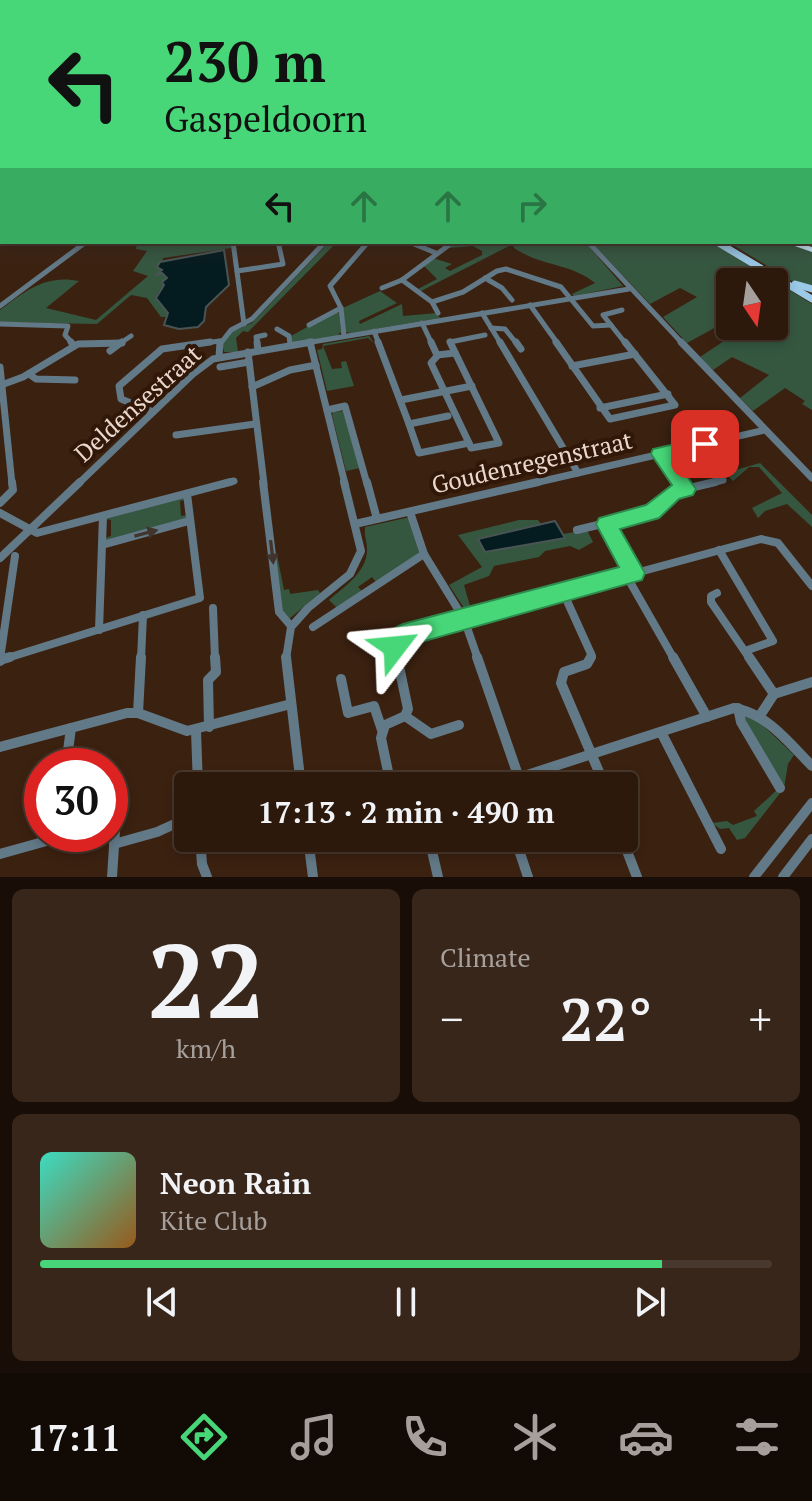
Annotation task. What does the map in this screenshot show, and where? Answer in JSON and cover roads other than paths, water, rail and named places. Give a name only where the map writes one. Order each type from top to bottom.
[{"type":"main road","points":[[720,244],[812,297]]},
{"type":"main road","points":[[727,244],[812,297]]},
{"type":"street","points":[[0,306],[83,244]]},
{"type":"street","points":[[233,244],[244,324]]},
{"type":"street","name":"Deldensestraat","points":[[0,558],[204,364],[219,357],[220,341],[244,324],[323,244]]},
{"type":"street","points":[[344,336],[341,308],[331,290],[331,283],[366,244]]},
{"type":"street","points":[[414,244],[436,253]]},
{"type":"street","points":[[382,288],[402,280],[450,244]]},
{"type":"street","points":[[590,244],[629,289],[812,478]]},
{"type":"street","points":[[237,271],[283,264],[279,246]]},
{"type":"street","points":[[432,302],[463,292],[506,269],[552,283],[571,298],[593,326],[611,325]]},
{"type":"street","points":[[485,278],[502,288],[512,300]]},
{"type":"street","points":[[402,280],[432,302],[438,313]]},
{"type":"street","points":[[219,357],[629,289]]},
{"type":"street","points":[[530,305],[607,418],[613,419],[674,406],[675,403],[603,315],[622,310]]},
{"type":"street","points":[[309,325],[341,308]]},
{"type":"street","points":[[482,313],[578,473]]},
{"type":"street","points":[[422,323],[438,355]]},
{"type":"street","points":[[0,324],[68,326],[65,335],[74,346]]},
{"type":"street","points":[[491,328],[505,329],[521,349]]},
{"type":"street","points":[[277,329],[289,336],[290,345]]},
{"type":"street","points":[[374,331],[419,453],[469,443]]},
{"type":"street","points":[[258,351],[256,337],[265,335]]},
{"type":"street","points":[[455,353],[438,355],[431,361],[471,448],[499,443],[450,342],[485,335]]},
{"type":"street","points":[[110,351],[131,336]]},
{"type":"street","points":[[153,412],[121,399],[119,386],[162,349],[220,341]]},
{"type":"street","points":[[299,772],[285,650],[291,626],[356,566],[361,551],[310,342]]},
{"type":"street","points":[[2,380],[29,374],[83,343],[122,343]]},
{"type":"street","points":[[248,352],[255,424],[270,499],[279,612],[291,626]]},
{"type":"street","points":[[572,366],[635,354]]},
{"type":"street","points":[[220,367],[249,362]]},
{"type":"street","points":[[252,387],[290,370],[316,365]]},
{"type":"street","points":[[0,367],[13,490],[0,503]]},
{"type":"street","points":[[29,374],[36,379],[75,380]]},
{"type":"street","points":[[401,400],[472,386]]},
{"type":"street","points":[[600,408],[668,394]]},
{"type":"street","points":[[327,410],[345,406],[377,519]]},
{"type":"street","points":[[409,424],[448,416]]},
{"type":"street","points":[[176,435],[255,424]]},
{"type":"street","name":"Goudenregenstraat","points":[[355,524],[765,430]]},
{"type":"street","points":[[660,454],[686,489]]},
{"type":"street","points":[[577,530],[652,512],[673,492],[723,480]]},
{"type":"street","points":[[0,513],[37,533],[234,481]]},
{"type":"street","points":[[15,556],[0,660],[200,598],[187,494]]},
{"type":"street","points":[[410,512],[424,554],[464,619],[517,772]]},
{"type":"street","points":[[99,630],[103,516]]},
{"type":"street","points":[[102,545],[189,521]]},
{"type":"street","points":[[606,524],[707,717]]},
{"type":"street","points":[[382,730],[388,723],[405,716],[409,704],[396,641],[403,636],[761,539],[773,540],[812,586]]},
{"type":"street","points":[[719,550],[773,641],[745,651]]},
{"type":"street","points":[[313,627],[424,554]]},
{"type":"street","points":[[563,592],[592,656],[587,664],[569,670],[561,677],[599,772]]},
{"type":"street","points":[[717,593],[711,596],[711,602],[774,694]]},
{"type":"street","points":[[209,727],[208,680],[216,672],[213,608]]},
{"type":"street","points":[[138,713],[143,615]]},
{"type":"street","points":[[341,679],[348,713],[374,706],[382,730],[389,772]]},
{"type":"street","points":[[759,717],[774,694],[812,682]]},
{"type":"street","points":[[0,747],[138,713],[178,729],[196,731],[291,704]]},
{"type":"street","points":[[738,708],[741,722],[780,788]]},
{"type":"street","points":[[537,772],[738,708],[759,717],[812,766]]},
{"type":"street","points":[[405,716],[431,734],[459,725]]},
{"type":"street","points":[[68,748],[71,728]]},
{"type":"street","points":[[196,731],[197,772]]},
{"type":"street","points":[[661,732],[721,842]]},
{"type":"street","points":[[754,877],[810,810]]},
{"type":"street","points":[[128,840],[157,832],[174,822]]},
{"type":"street","points":[[783,877],[812,839]]},
{"type":"street","points":[[0,854],[24,847]]},
{"type":"street","points":[[112,877],[114,852]]},
{"type":"street","points":[[201,852],[207,877]]},
{"type":"street","points":[[310,852],[313,877]]},
{"type":"street","points":[[432,852],[438,877]]},
{"type":"street","points":[[520,852],[528,877]]},
{"type":"street","points":[[627,852],[637,877]]},
{"type":"water","points":[[224,250],[229,285],[206,307],[204,321],[198,327],[179,329],[164,325],[168,313],[156,298],[164,285],[162,282],[167,278],[162,273],[156,275],[162,270],[157,267],[160,262]]},
{"type":"water","points":[[555,521],[565,538],[485,552],[478,539]]}]
